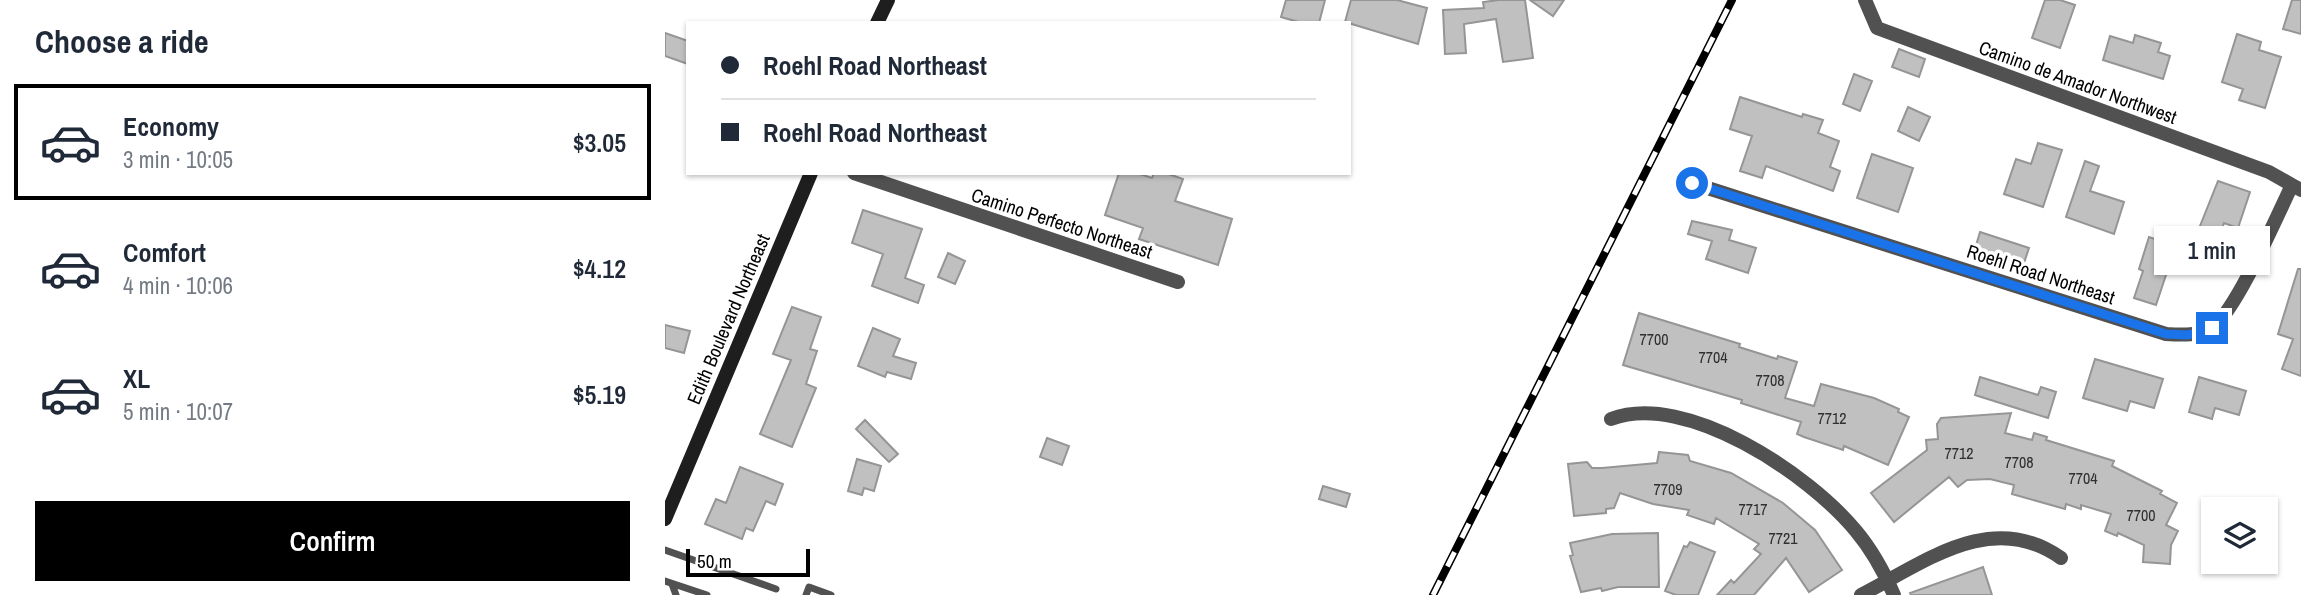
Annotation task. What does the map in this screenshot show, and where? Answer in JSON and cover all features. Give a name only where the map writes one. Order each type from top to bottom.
[{"type":"street","points":[[878,21],[888,0]]},
{"type":"street","name":"Camino de Amador Northwest","points":[[1865,0],[1877,28],[2269,172],[2297,188]]},
{"type":"street","name":"Edith Boulevard Northeast","points":[[665,519],[810,175]]},
{"type":"street","name":"Camino Perfecto Northeast","points":[[860,175],[1178,282]]},
{"type":"street","name":"Roehl Road Northeast","points":[[1692,183],[2166,334],[2188,335],[2212,328],[2229,311],[2297,188]]},
{"type":"street","points":[[1611,418],[1634,412],[1657,412],[1710,428],[1764,455],[1814,489],[1835,508],[1856,531],[1895,595]]},
{"type":"street","points":[[1861,595],[1951,548],[1986,538],[2026,539],[2061,558]]},
{"type":"lane","points":[[665,550],[776,589]]},
{"type":"lane","points":[[669,582],[676,595]]},
{"type":"lane","points":[[669,582],[708,595]]},
{"type":"lane","points":[[806,595],[809,587],[831,595]]},
{"type":"building","points":[[1286,0],[1325,0],[1320,21],[1295,21],[1281,17]]},
{"type":"building","points":[[1351,0],[1397,0],[1427,8],[1418,44],[1345,21]]},
{"type":"building","points":[[1525,0],[1533,58],[1503,62],[1496,19],[1464,24],[1466,53],[1445,54],[1443,10],[1484,8],[1483,2]]},
{"type":"building","points":[[1530,0],[1564,0],[1553,16]]},
{"type":"building","points":[[2045,0],[2060,0],[2075,5],[2060,48],[2032,38]]},
{"type":"building","points":[[2292,0],[2301,0],[2301,34],[2283,29]]},
{"type":"building","points":[[665,33],[686,40],[686,63],[665,56]]},
{"type":"building","points":[[2237,34],[2261,42],[2259,50],[2281,57],[2265,108],[2239,100],[2243,89],[2222,82]]},
{"type":"building","points":[[2135,35],[2161,43],[2158,52],[2170,56],[2163,79],[2103,60],[2110,36],[2133,43]]},
{"type":"building","points":[[1899,49],[1925,59],[1919,77],[1892,67]]},
{"type":"building","points":[[1854,74],[1872,81],[1860,111],[1843,104]]},
{"type":"building","points":[[1740,97],[1802,117],[1803,114],[1823,120],[1818,133],[1839,141],[1830,167],[1840,171],[1833,191],[1766,166],[1762,178],[1740,171],[1752,136],[1730,129]]},
{"type":"building","points":[[1908,107],[1930,117],[1919,141],[1898,131]]},
{"type":"building","points":[[2038,143],[2062,150],[2043,207],[2004,194],[2016,159],[2031,164]]},
{"type":"building","points":[[1872,154],[1913,168],[1898,212],[1857,198]]},
{"type":"building","points":[[2085,161],[2099,166],[2090,191],[2124,202],[2114,234],[2066,217]]},
{"type":"building","points":[[1118,175],[1143,175],[1152,178],[1153,175],[1172,175],[1183,179],[1175,201],[1232,219],[1218,265],[1139,239],[1143,228],[1105,215]]},
{"type":"building","points":[[2218,181],[2250,192],[2238,228],[2224,223],[2207,272],[2171,260],[2156,305],[2134,298],[2143,271],[2139,269],[2149,237],[2190,251]]},
{"type":"building","points":[[863,210],[922,229],[905,278],[924,285],[918,303],[872,286],[883,254],[852,243]]},
{"type":"building","points":[[1692,221],[1732,230],[1729,240],[1756,248],[1748,273],[1706,259],[1712,241],[1688,234]]},
{"type":"building","points":[[1980,232],[2029,248],[2023,266],[1974,252]]},
{"type":"building","points":[[948,253],[965,261],[955,284],[938,277]]},
{"type":"building","points":[[2298,269],[2301,269],[2301,376],[2282,369],[2293,339],[2278,334]]},
{"type":"building","points":[[792,307],[821,317],[810,349],[817,351],[806,384],[816,388],[792,447],[760,434],[791,360],[773,354]]},
{"type":"building","points":[[1639,313],[1740,344],[1739,347],[1777,359],[1778,356],[1797,362],[1785,398],[1814,406],[1821,384],[1874,398],[1899,409],[1898,412],[1909,417],[1888,465],[1844,446],[1843,450],[1797,434],[1801,422],[1741,403],[1742,400],[1623,365]]},
{"type":"building","points":[[665,325],[690,331],[684,353],[665,348]]},
{"type":"building","points":[[873,328],[900,339],[893,356],[916,363],[911,379],[887,372],[885,377],[858,366]]},
{"type":"building","points":[[2095,359],[2163,379],[2154,408],[2130,401],[2127,411],[2083,398]]},
{"type":"building","points":[[1980,377],[2038,395],[2041,387],[2056,392],[2048,418],[1975,395]]},
{"type":"building","points":[[2199,377],[2246,391],[2239,415],[2215,408],[2212,419],[2189,412]]},
{"type":"building","points":[[2011,413],[2005,433],[2032,440],[2034,433],[2047,437],[2046,440],[2114,461],[2112,466],[2162,491],[2160,494],[2177,503],[2166,525],[2178,531],[2171,545],[2170,564],[2143,562],[2144,545],[2118,533],[2117,536],[2105,531],[2111,514],[2081,505],[2081,509],[2066,504],[2065,509],[2012,494],[2014,485],[1990,479],[1967,480],[1958,487],[1949,477],[1894,522],[1871,493],[1927,450],[1926,440],[1938,439],[1937,424],[1941,418]]},
{"type":"building","points":[[865,420],[898,454],[889,462],[856,429]]},
{"type":"building","points":[[1047,438],[1069,446],[1062,465],[1040,457]]},
{"type":"building","points":[[1659,452],[1688,455],[1690,461],[1731,473],[1783,503],[1815,530],[1842,570],[1809,592],[1786,558],[1754,595],[1717,595],[1731,580],[1734,583],[1761,554],[1754,549],[1759,544],[1716,518],[1714,524],[1687,515],[1689,510],[1653,504],[1620,493],[1614,508],[1606,509],[1606,513],[1574,516],[1568,464],[1587,462],[1592,468],[1602,468],[1657,463]]},
{"type":"building","points":[[857,459],[881,466],[874,491],[864,488],[862,495],[848,491]]},
{"type":"building","points":[[740,467],[783,484],[775,505],[766,501],[753,531],[746,528],[742,539],[705,524],[716,499],[726,503]]},
{"type":"building","points":[[1323,486],[1350,494],[1346,507],[1319,499]]},
{"type":"building","points":[[1658,533],[1659,587],[1618,587],[1602,591],[1601,588],[1581,592],[1570,556],[1573,555],[1570,543],[1612,534]]},
{"type":"building","points":[[1690,542],[1715,552],[1698,595],[1676,595],[1665,591],[1684,546],[1687,547]]},
{"type":"building","points":[[1983,567],[1992,595],[1910,593]]},
{"type":"railway","points":[[1433,595],[1732,0]]},
{"type":"route","points":[[1692,183],[2166,334],[2188,335],[2212,328]]}]
